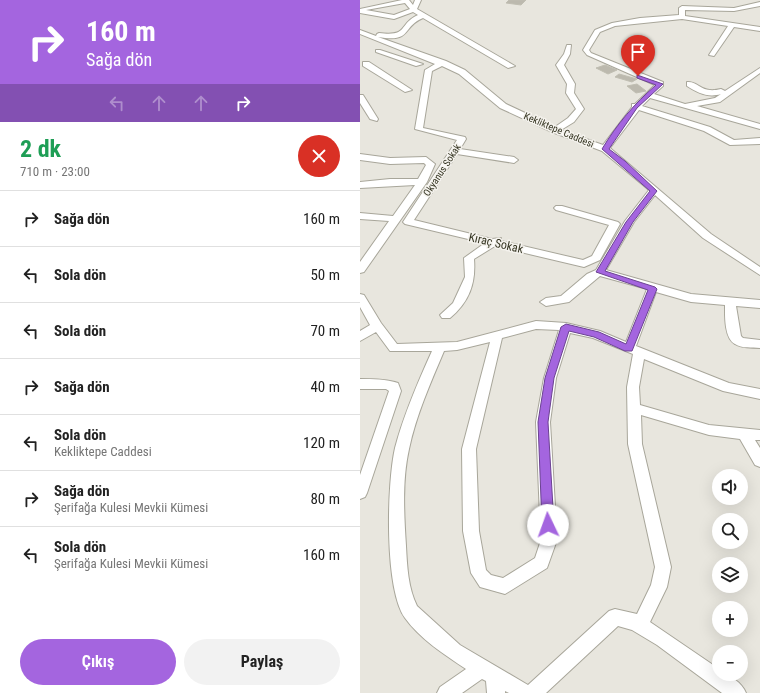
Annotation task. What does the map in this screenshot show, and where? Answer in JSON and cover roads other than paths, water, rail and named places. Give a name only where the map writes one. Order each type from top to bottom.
[{"type":"street","points":[[360,11],[394,17],[414,10],[418,0]]},
{"type":"street","points":[[360,11],[406,1],[414,10],[511,66]]},
{"type":"street","points":[[682,17],[682,8],[729,9],[754,7],[760,4]]},
{"type":"street","points":[[377,34],[395,37],[403,34],[407,32],[412,20],[424,15]]},
{"type":"street","points":[[605,149],[615,132],[635,106],[660,84],[595,58],[586,50],[597,31],[614,24],[682,17],[731,26],[760,29]]},
{"type":"street","points":[[712,55],[731,26]]},
{"type":"street","name":"Kekliktepe Caddesi","points":[[360,32],[443,63],[471,78],[503,106],[555,130],[605,149],[623,162],[654,191],[707,236],[760,272]]},
{"type":"street","points":[[360,72],[378,51],[389,43]]},
{"type":"street","points":[[555,130],[571,120],[580,109],[570,93],[571,84],[560,65],[567,54],[569,46]]},
{"type":"street","points":[[378,51],[419,64]]},
{"type":"street","points":[[690,84],[706,93],[715,94],[725,90],[752,71],[760,61]]},
{"type":"street","name":"Okyanus Sokak","points":[[408,222],[462,139],[419,129],[429,70],[443,63]]},
{"type":"street","points":[[366,64],[408,90]]},
{"type":"street","points":[[685,106],[716,100],[760,70]]},
{"type":"street","points":[[648,95],[760,127]]},
{"type":"street","points":[[360,97],[374,119]]},
{"type":"street","points":[[635,106],[707,129],[733,143],[760,141]]},
{"type":"street","points":[[454,151],[514,160]]},
{"type":"street","points":[[360,157],[397,161],[426,160],[431,164],[422,182],[395,219],[365,253],[360,270]]},
{"type":"street","points":[[360,185],[390,182],[422,182]]},
{"type":"street","points":[[600,272],[630,222],[654,191]]},
{"type":"street","name":"Kıraç Sokak","points":[[408,222],[584,264],[596,258],[615,224],[559,208]]},
{"type":"street","points":[[360,216],[395,219]]},
{"type":"street","points":[[446,315],[458,305],[470,277],[469,258],[504,236]]},
{"type":"street","points":[[546,302],[563,300],[575,292],[593,274],[600,272],[652,289],[691,298],[760,304]]},
{"type":"street","points":[[640,625],[659,587],[663,567],[635,444],[633,387],[634,351],[652,289]]},
{"type":"street","points":[[360,298],[377,326],[394,348],[457,346],[536,325],[566,327],[596,334],[634,351],[727,388],[760,394]]},
{"type":"street","points":[[730,301],[734,336],[738,341],[760,344]]},
{"type":"street","points":[[360,336],[377,326]]},
{"type":"street","points":[[498,336],[469,449],[471,531],[479,573],[486,582],[505,586],[542,563],[546,554],[549,540],[543,422],[550,378],[566,327]]},
{"type":"street","points":[[440,347],[422,388],[402,450],[397,506],[400,581],[410,611],[442,641],[491,679],[517,687],[524,693]]},
{"type":"street","points":[[360,384],[386,384],[394,386],[395,390],[372,462],[360,493]]},
{"type":"street","points":[[634,408],[709,430],[760,434]]},
{"type":"street","points":[[744,433],[760,461]]},
{"type":"street","points":[[533,693],[615,618],[635,622],[663,639],[737,693]]},
{"type":"street","points":[[446,693],[491,679]]}]
